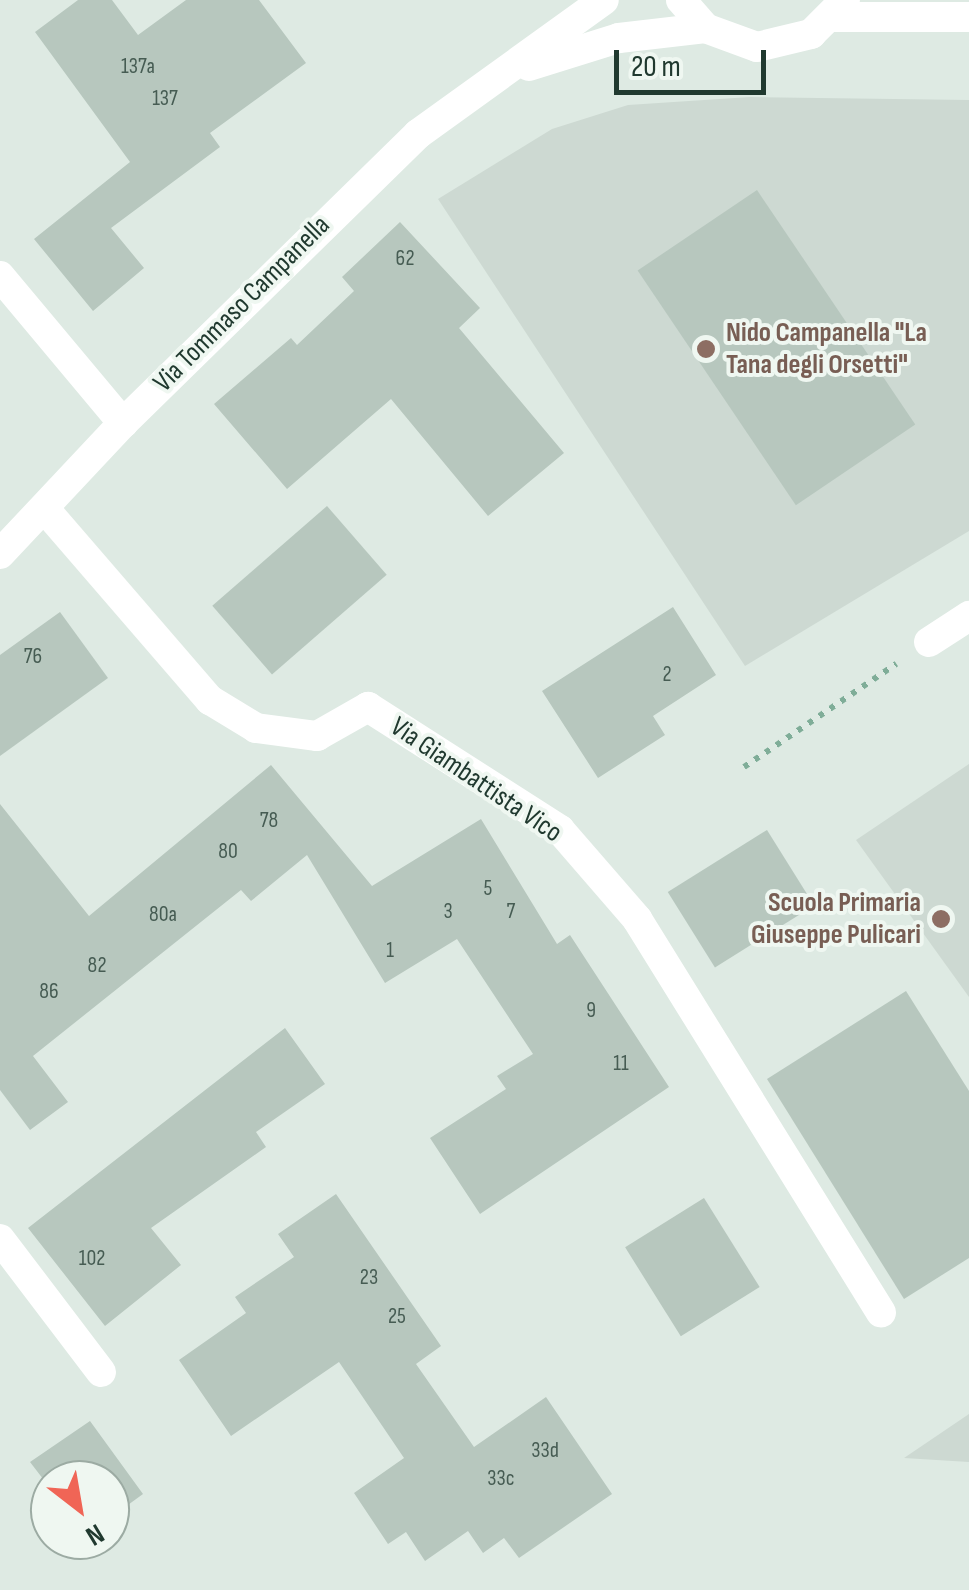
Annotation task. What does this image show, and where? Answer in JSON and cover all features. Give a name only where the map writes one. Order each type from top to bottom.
[{"type":"street","name":"Via Tommaso Campanella","points":[[0,554],[123,423],[418,134],[604,0]]},
{"type":"street","points":[[681,0],[705,28],[757,48],[785,45],[839,9],[969,14]]},
{"type":"street","points":[[947,0],[969,14]]},
{"type":"street","name":"Via Tommaso Campanella","points":[[502,74],[619,38],[705,28]]},
{"type":"street","points":[[0,276],[123,423]]},
{"type":"street","name":"Via Giambattista Vico","points":[[44,508],[210,700],[256,728],[316,736],[368,706],[560,830],[636,919],[881,1314]]},
{"type":"street","points":[[929,642],[969,616]]},
{"type":"street","points":[[0,1238],[101,1372]]},
{"type":"path","points":[[744,767],[895,664]]},
{"type":"shaded area","name":"Nido Campanella \"La Tana degli Orsetti\"","points":[[750,97],[969,100],[969,531],[745,666],[438,199],[552,129],[628,105]]},
{"type":"shaded area","name":"Scuola Primaria Giuseppe Pulicari","points":[[969,764],[969,997],[856,840]]},
{"type":"shaded area","points":[[969,1414],[969,1462],[904,1458]]},
{"type":"building","points":[[78,0],[112,0],[138,35],[186,0],[259,0],[306,63],[210,133],[220,147],[111,228],[144,268],[93,311],[34,239],[130,162],[35,32]]},
{"type":"building","points":[[757,190],[915,425],[796,505],[638,271]]},
{"type":"building","points":[[400,222],[480,308],[459,328],[564,453],[488,516],[391,399],[287,489],[214,404],[291,338],[297,345],[354,291],[342,277]]},
{"type":"building","points":[[327,506],[387,575],[272,674],[212,606]]},
{"type":"building","points":[[673,607],[716,675],[653,716],[665,735],[598,778],[542,691]]},
{"type":"building","points":[[60,612],[108,678],[0,756],[0,655]]},
{"type":"building","points":[[271,765],[372,886],[481,819],[557,944],[570,935],[669,1087],[480,1214],[430,1138],[506,1089],[497,1076],[533,1054],[457,939],[385,983],[307,855],[251,901],[241,890],[33,1056],[68,1102],[30,1130],[0,1090],[0,804],[89,916]]},
{"type":"building","points":[[767,830],[814,905],[715,967],[668,892]]},
{"type":"building","points":[[906,991],[969,1091],[969,1258],[904,1299],[767,1079]]},
{"type":"building","points":[[285,1028],[325,1084],[256,1132],[266,1147],[151,1228],[181,1265],[105,1326],[28,1228]]},
{"type":"building","points":[[336,1194],[441,1346],[416,1364],[474,1447],[546,1397],[612,1494],[519,1558],[504,1538],[483,1553],[468,1531],[425,1561],[406,1532],[388,1544],[354,1493],[404,1458],[339,1362],[231,1436],[179,1360],[246,1313],[235,1297],[294,1257],[278,1234]]},
{"type":"building","points":[[704,1198],[760,1287],[681,1336],[625,1247]]},
{"type":"building","points":[[90,1421],[118,1460],[33,1460]]},
{"type":"building","points":[[130,1476],[143,1494],[130,1503]]},
{"type":"place","name":"Nido Campanella \"La Tana degli Orsetti\"","points":[[706,349]]},
{"type":"place","name":"Scuola Primaria Giuseppe Pulicari","points":[[941,919]]}]
